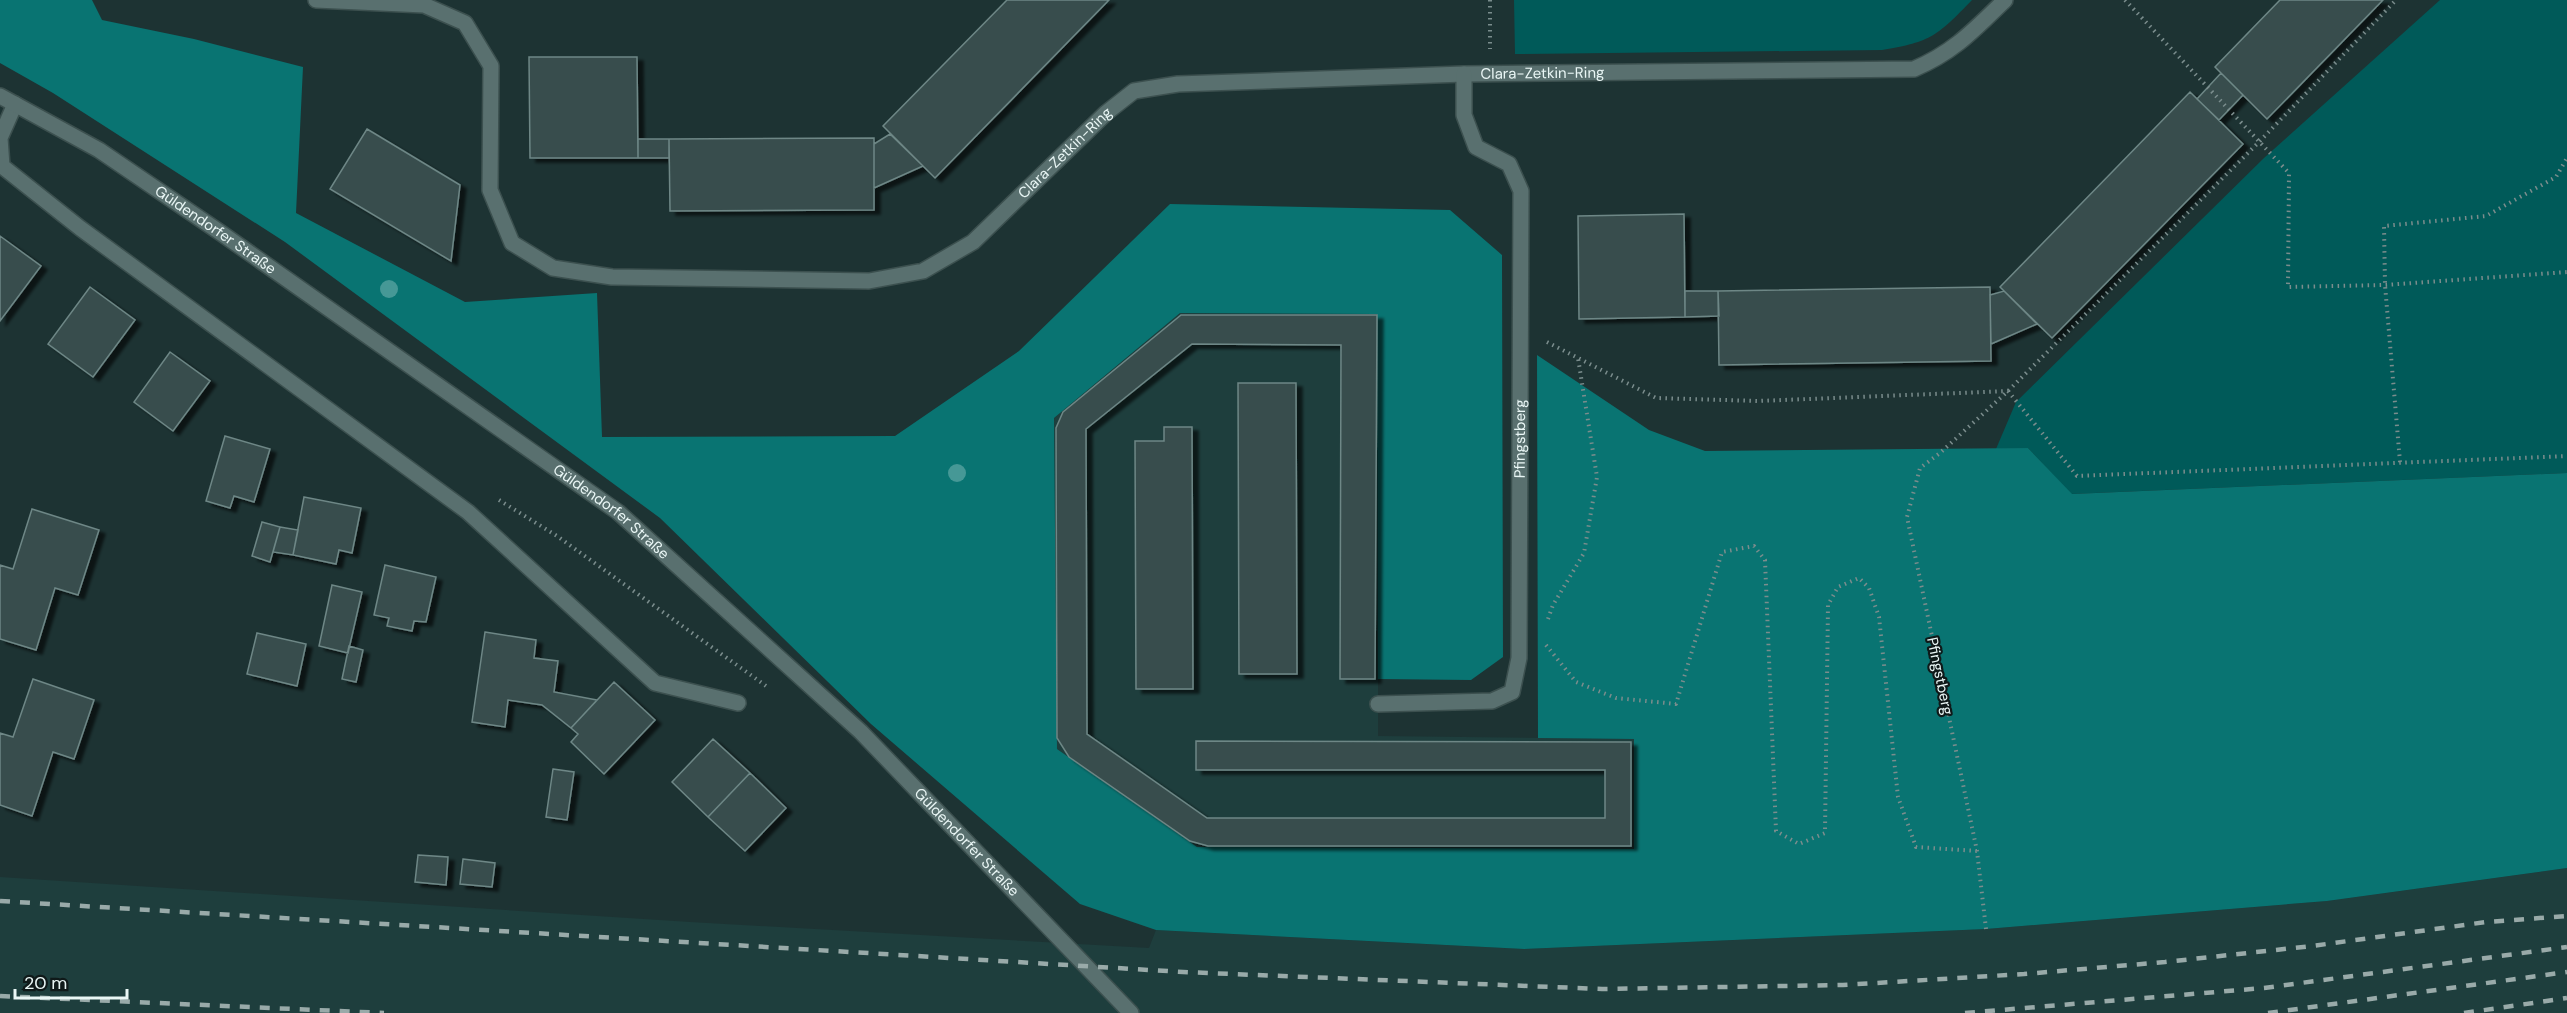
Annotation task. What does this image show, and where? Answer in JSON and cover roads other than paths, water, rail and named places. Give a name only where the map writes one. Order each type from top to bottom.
[{"type":"street","name":"Clara-Zetkin-Ring","points":[[316,0],[424,5],[465,23],[491,66],[490,190],[512,243],[553,268],[612,277],[869,280],[923,271],[973,242],[1106,113],[1134,91],[1178,84],[1464,74],[1914,69],[1940,58],[1965,39],[2005,0]]},
{"type":"street","name":"Pfingstberg","points":[[1378,704],[1492,701],[1512,692],[1519,658],[1521,191],[1509,164],[1476,147],[1464,115],[1464,74]]},
{"type":"street","name":"Güldendorfer Straße","points":[[0,94],[118,163],[618,512],[861,732],[1131,1013]]},
{"type":"street","points":[[15,104],[0,138],[2,166],[80,228],[468,512],[655,683],[738,703]]},
{"type":"railway","points":[[0,901],[1183,972],[1602,989],[1843,985],[2024,974],[2165,962],[2312,946],[2486,922],[2567,916]]},
{"type":"railway","points":[[1965,1013],[2264,988],[2567,947]]},
{"type":"railway","points":[[2268,1013],[2567,972]]},
{"type":"railway","points":[[0,996],[384,1013]]},
{"type":"railway","points":[[2464,1013],[2567,998]]}]
